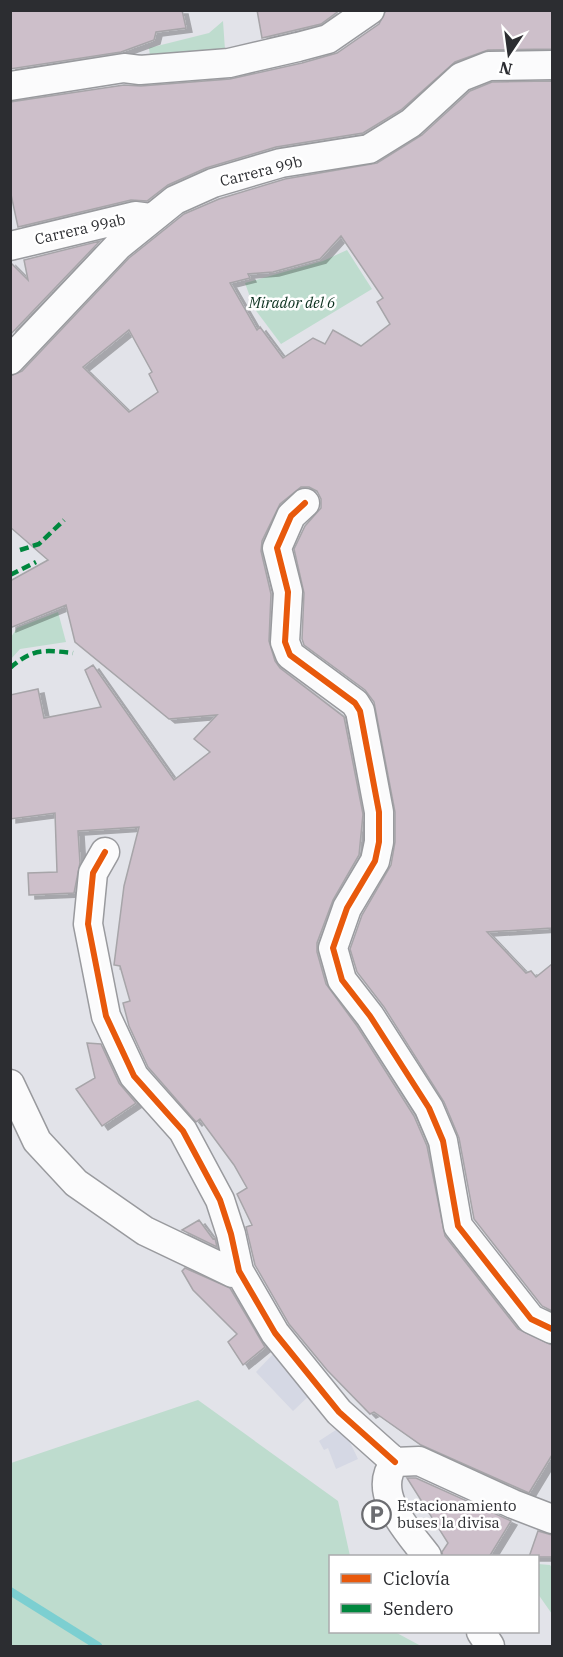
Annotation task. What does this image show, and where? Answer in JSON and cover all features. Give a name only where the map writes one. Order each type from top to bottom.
[{"type":"street","points":[[10,86],[124,68],[140,70],[229,63],[328,39],[358,21],[370,10]]},
{"type":"street","name":"Carrera 99b","points":[[10,360],[92,273],[150,218],[192,191],[281,163],[369,149],[411,123],[461,77],[489,66],[552,65]]},
{"type":"street","name":"Carrera 99ab","points":[[10,246],[135,216],[150,218]]},
{"type":"street","points":[[305,503],[291,516],[277,548],[288,592],[285,642],[290,655],[355,703],[360,711],[379,812],[379,842],[375,861],[347,908],[333,948],[342,980],[370,1016],[429,1108],[443,1141],[458,1226],[531,1319],[552,1329]]},
{"type":"street","points":[[105,852],[93,873],[88,924],[105,1016],[134,1076],[183,1131],[220,1200],[239,1271],[275,1334],[339,1412],[395,1462],[419,1461],[513,1504],[552,1519]]},
{"type":"street","points":[[10,1084],[37,1141],[76,1183],[145,1231],[233,1272],[239,1271]]},
{"type":"street","points":[[395,1462],[386,1479],[390,1500],[426,1555]]},
{"type":"street","points":[[482,1633],[490,1647]]},
{"type":"shaded area","points":[[277,1350],[315,1390],[293,1411],[256,1372]]},
{"type":"shaded area","points":[[342,1426],[358,1459],[336,1469],[328,1448],[324,1450],[319,1441]]},
{"type":"green space","points":[[223,21],[225,50],[150,56],[149,48],[209,33]]},
{"type":"green space","name":"Mirador del 6","points":[[347,250],[372,289],[281,344],[254,308],[245,283],[323,261]]},
{"type":"green space","points":[[58,612],[66,642],[20,649],[11,659],[11,637],[17,628]]},
{"type":"green space","points":[[198,1400],[338,1501],[350,1555],[329,1555],[329,1633],[397,1633],[421,1646],[11,1646],[11,1463]]},
{"type":"green space","points":[[539,1564],[550,1565],[552,1568],[552,1614],[539,1595]]},
{"type":"building","points":[[10,10],[182,10],[186,28],[156,32],[154,40],[121,52],[10,69]]},
{"type":"building","points":[[257,10],[340,10],[321,24],[262,38]]},
{"type":"building","points":[[386,10],[552,10],[552,49],[488,50],[455,62],[401,110],[363,133],[276,147],[206,168],[168,185],[147,201],[131,200],[18,227],[10,190],[10,102],[124,85],[141,86],[230,79],[302,63],[337,53],[379,24]]},
{"type":"building","points":[[552,81],[552,928],[487,932],[526,973],[531,971],[536,977],[552,964],[552,1311],[542,1306],[474,1219],[459,1138],[444,1102],[384,1007],[357,972],[350,949],[362,915],[391,865],[395,842],[395,812],[374,702],[365,690],[304,645],[302,639],[304,593],[294,549],[305,526],[321,508],[321,499],[317,491],[309,487],[301,487],[280,504],[262,541],[261,551],[271,594],[269,641],[275,661],[280,668],[344,717],[363,814],[359,855],[333,900],[317,943],[317,952],[326,984],[357,1026],[414,1116],[427,1146],[445,1236],[518,1329],[552,1345],[552,1455],[529,1493],[421,1445],[374,1412],[370,1414],[327,1370],[289,1324],[255,1265],[246,1227],[252,1225],[237,1194],[247,1188],[234,1165],[200,1119],[196,1122],[148,1067],[129,1026],[123,1003],[130,1001],[120,966],[114,965],[124,886],[139,827],[78,831],[80,863],[74,893],[29,895],[28,873],[57,872],[55,813],[10,819],[10,695],[38,689],[44,718],[101,707],[85,670],[93,665],[174,780],[210,752],[194,739],[217,715],[169,719],[75,642],[66,605],[10,628],[10,581],[48,560],[10,527],[10,376],[22,371],[129,258],[184,214],[219,199],[285,179],[377,163],[422,135],[470,91],[492,82]],"holes":[[[341,236],[383,298],[377,302],[390,324],[361,346],[333,330],[325,344],[313,338],[283,358],[260,327],[257,330],[230,283],[250,278],[248,274],[273,272],[320,259]],[[129,330],[152,372],[149,374],[158,392],[129,412],[83,367]]]},
{"type":"building","points":[[100,241],[10,335],[10,262],[28,280],[24,260]]},
{"type":"building","points":[[87,1043],[101,1044],[119,1083],[136,1103],[102,1126],[76,1089],[95,1078]]},
{"type":"building","points":[[199,1220],[213,1239],[215,1238],[217,1247],[182,1230]]},
{"type":"building","points":[[185,1268],[230,1288],[265,1347],[243,1365],[228,1342],[237,1334],[193,1290],[182,1271]]},
{"type":"building","points":[[407,1478],[416,1478],[511,1521],[490,1555],[443,1555],[448,1543]]},
{"type":"building","points":[[538,1531],[552,1535],[552,1557],[530,1555]]},
{"type":"waterway","points":[[10,1591],[98,1646]]},
{"type":"marked path","points":[[20,550],[39,544],[64,520]]},
{"type":"marked path","points":[[10,575],[36,562]]},
{"type":"marked path","points":[[10,668],[25,657],[39,652],[73,653]]},
{"type":"cycle path","points":[[305,503],[291,516],[277,548],[288,592],[285,642],[290,655],[355,703],[360,711],[379,812],[379,842],[375,861],[347,908],[333,948],[342,980],[370,1016],[429,1108],[443,1141],[458,1226],[531,1319],[552,1329]]},
{"type":"cycle path","points":[[105,852],[93,873],[88,924],[106,1016],[134,1076],[183,1131],[220,1200],[231,1234],[239,1271],[275,1333],[339,1412],[395,1462]]},
{"type":"place","name":"Estacionamiento buses la divisa","points":[[376,1514]]}]
